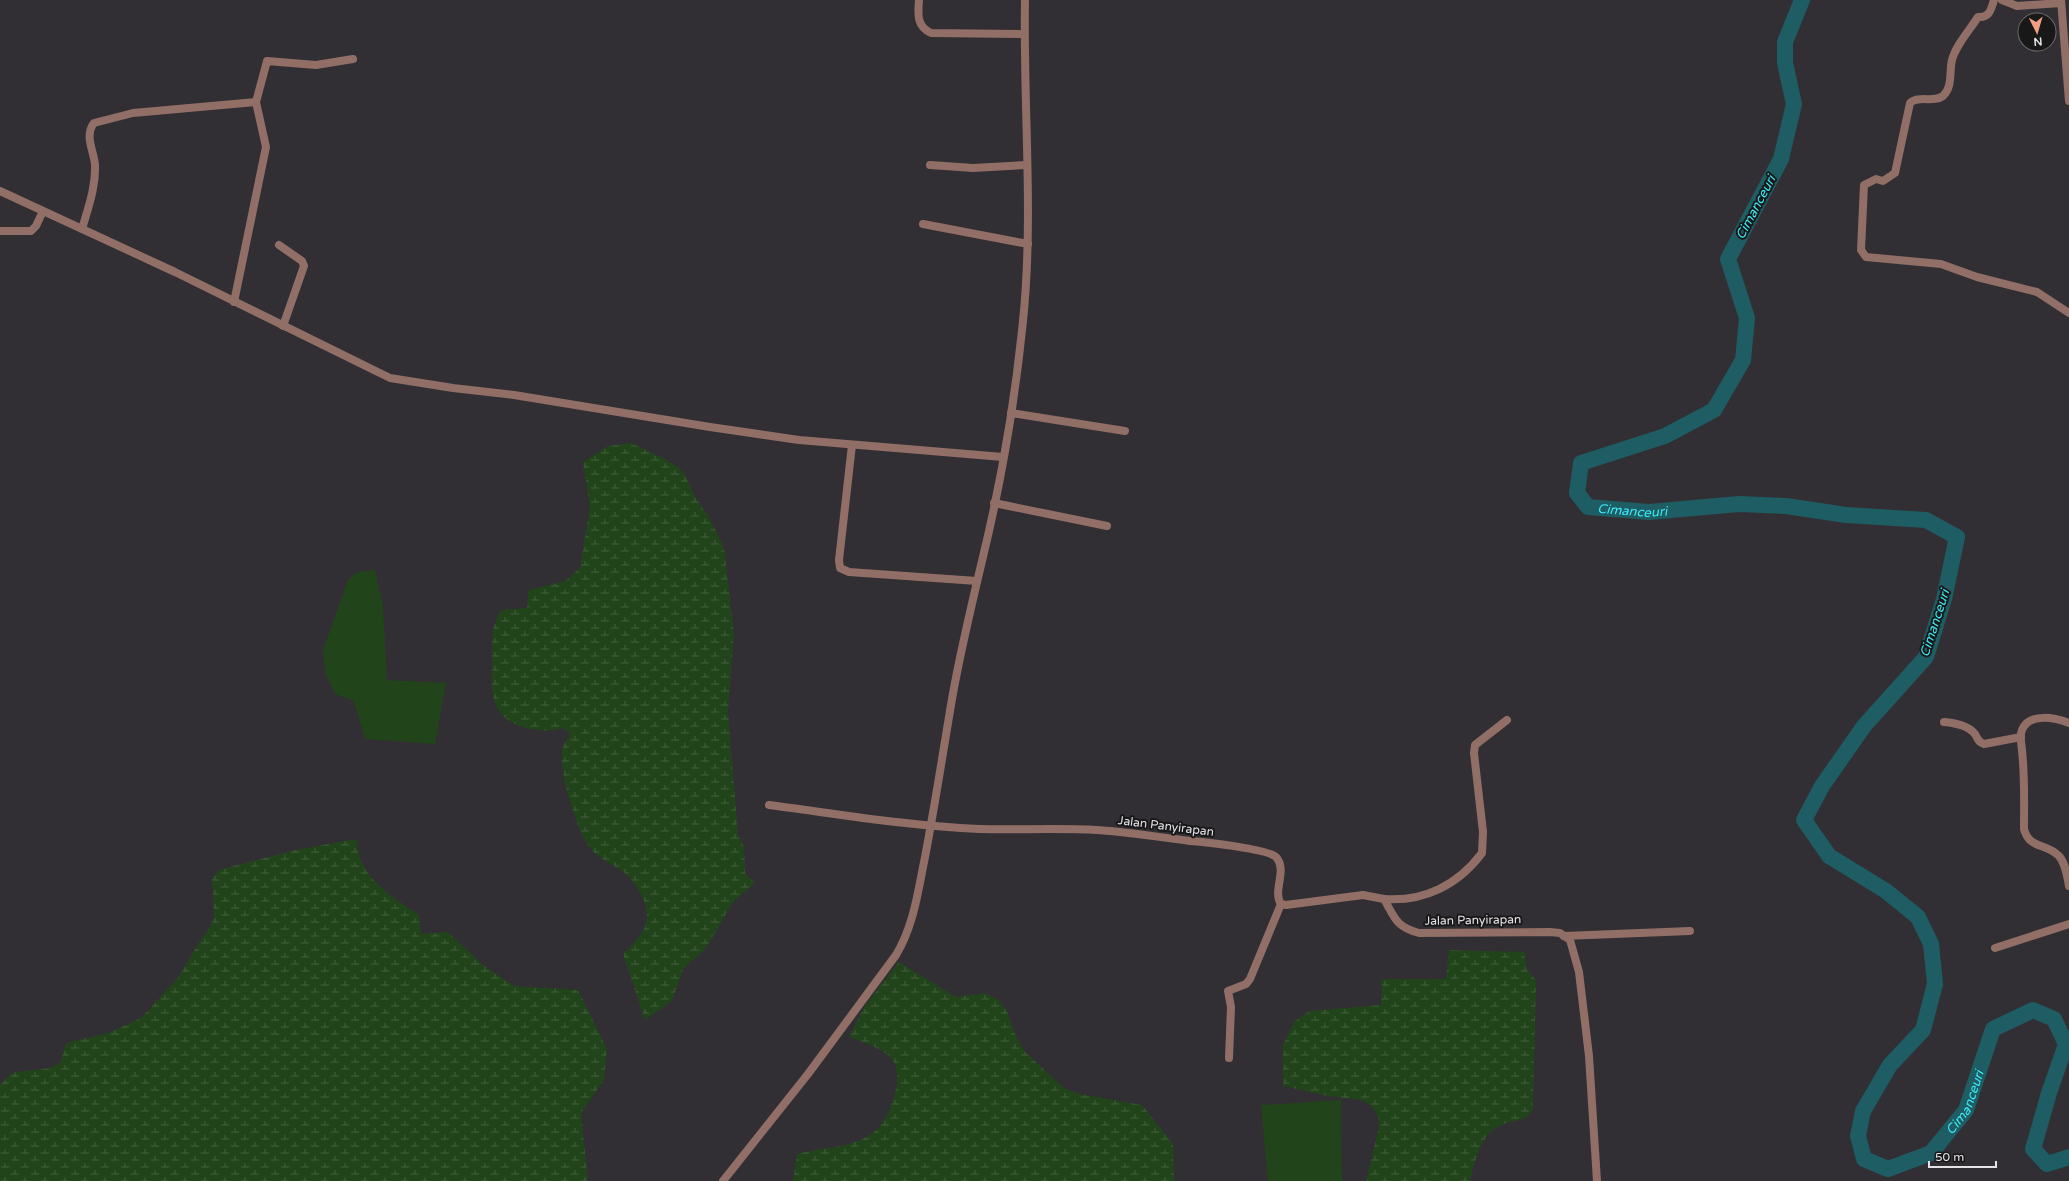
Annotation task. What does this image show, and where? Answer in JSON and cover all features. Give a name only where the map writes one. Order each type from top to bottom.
[{"type":"street","points":[[919,0],[918,18],[926,31],[931,33],[1024,34]]},
{"type":"street","points":[[723,1181],[808,1074],[904,941],[915,907],[931,826],[954,684],[1003,457],[1011,413],[1023,322],[1028,244],[1024,34],[1025,0]]},
{"type":"street","points":[[1994,0],[1990,13],[1986,17],[1978,18],[1956,51],[1952,62],[1950,84],[1944,94],[1939,98],[1914,100],[1910,103],[1895,173],[1883,181],[1876,179],[1864,185],[1861,250],[1866,257],[1941,264],[1976,277],[2037,292],[2069,313]]},
{"type":"street","points":[[2002,0],[2017,6],[2061,2],[2069,101]]},
{"type":"street","points":[[234,302],[266,147],[256,102],[267,61],[316,65],[353,59]]},
{"type":"street","points":[[82,229],[94,180],[95,163],[89,131],[94,123],[133,113],[256,102]]},
{"type":"street","points":[[930,165],[973,168],[1027,165]]},
{"type":"street","points":[[0,191],[390,378],[453,388],[514,395],[725,430],[799,440],[1003,457]]},
{"type":"street","points":[[0,231],[30,232],[35,228],[43,211]]},
{"type":"street","points":[[923,224],[1028,244]]},
{"type":"street","points":[[279,245],[302,261],[304,266],[283,326]]},
{"type":"street","points":[[1011,413],[1125,431]]},
{"type":"street","points":[[852,445],[839,560],[840,568],[849,572],[977,581]]},
{"type":"street","points":[[994,503],[1107,526]]},
{"type":"street","points":[[2069,723],[2053,718],[2036,719],[2026,724],[2021,730],[2024,785],[2024,828],[2026,835],[2032,842],[2060,857],[2064,864],[2069,886]]},
{"type":"street","points":[[1229,1058],[1231,1007],[1228,991],[1246,984],[1250,979],[1281,904],[1286,905],[1364,895],[1384,899],[1414,899],[1439,889],[1455,880],[1482,853],[1483,832],[1474,753],[1475,745],[1507,720]]},
{"type":"street","points":[[1944,722],[1967,728],[1980,742],[1984,744],[2021,737]]},
{"type":"street","name":"Jalan Panyirapan","points":[[768,805],[931,826],[979,829],[1104,831],[1203,842],[1263,852],[1276,857],[1279,863],[1281,872],[1278,897],[1281,904]]},
{"type":"street","name":"Jalan Panyirapan","points":[[1384,899],[1400,925],[1405,930],[1419,933],[1550,932],[1564,936],[1690,931]]},
{"type":"street","points":[[1995,948],[2069,924]]},
{"type":"street","points":[[1564,936],[1570,940],[1579,972],[1589,1056],[1597,1181]]},
{"type":"green space","points":[[631,443],[665,459],[679,468],[686,477],[695,497],[710,519],[724,548],[734,633],[728,711],[738,835],[744,847],[745,873],[755,883],[733,902],[706,948],[683,969],[672,1001],[645,1020],[623,954],[643,931],[646,923],[646,906],[638,889],[627,875],[594,852],[580,830],[570,803],[562,763],[563,749],[569,737],[569,732],[563,728],[544,731],[524,728],[514,724],[500,712],[495,703],[492,692],[493,633],[495,622],[501,610],[527,608],[529,590],[565,581],[580,568],[590,507],[583,462],[608,446]]},
{"type":"green space","points":[[375,570],[383,606],[387,680],[446,683],[435,744],[365,739],[354,701],[335,694],[325,673],[323,650],[348,580],[358,572]]},
{"type":"green space","points":[[356,839],[358,853],[369,875],[377,884],[397,900],[419,915],[421,934],[448,932],[483,965],[514,986],[578,990],[607,1049],[604,1080],[581,1113],[588,1181],[0,1181],[0,1085],[11,1074],[16,1072],[50,1068],[60,1063],[66,1043],[111,1032],[135,1021],[144,1015],[178,978],[210,927],[214,917],[212,879],[218,870],[295,850]]},
{"type":"green space","points":[[1449,950],[1524,952],[1527,970],[1536,980],[1533,1108],[1526,1117],[1499,1126],[1489,1134],[1484,1140],[1478,1153],[1470,1181],[1366,1181],[1379,1127],[1378,1116],[1372,1106],[1362,1100],[1327,1096],[1283,1086],[1283,1045],[1294,1022],[1309,1011],[1381,1005],[1382,979],[1446,979]]},
{"type":"green space","points":[[899,962],[956,997],[984,993],[999,1000],[1007,1011],[1015,1034],[1024,1051],[1064,1088],[1080,1094],[1142,1105],[1173,1144],[1174,1181],[793,1181],[797,1154],[860,1140],[873,1133],[883,1122],[888,1113],[896,1088],[897,1075],[891,1058],[884,1052],[874,1047],[849,1037],[865,1006]]},
{"type":"green space","points":[[1341,1100],[1342,1181],[1268,1181],[1261,1105]]},
{"type":"waterway","name":"Cimanceuri","points":[[1802,0],[1785,42],[1785,63],[1794,104],[1781,159],[1728,259],[1747,318],[1743,360],[1714,410],[1665,436],[1581,463],[1577,493],[1588,507],[1649,512],[1739,504],[1786,506],[1846,515],[1926,520],[1957,537],[1944,599],[1926,657],[1864,726],[1822,786],[1804,820],[1829,856],[1886,891],[1918,917],[1931,944],[1935,984],[1923,1030],[1890,1065],[1863,1111],[1858,1136],[1864,1159],[1888,1169],[1931,1153],[1966,1110],[1993,1029],[2033,1010],[2054,1019],[2066,1044],[2049,1093],[2033,1149],[2047,1164],[2069,1157]]}]
